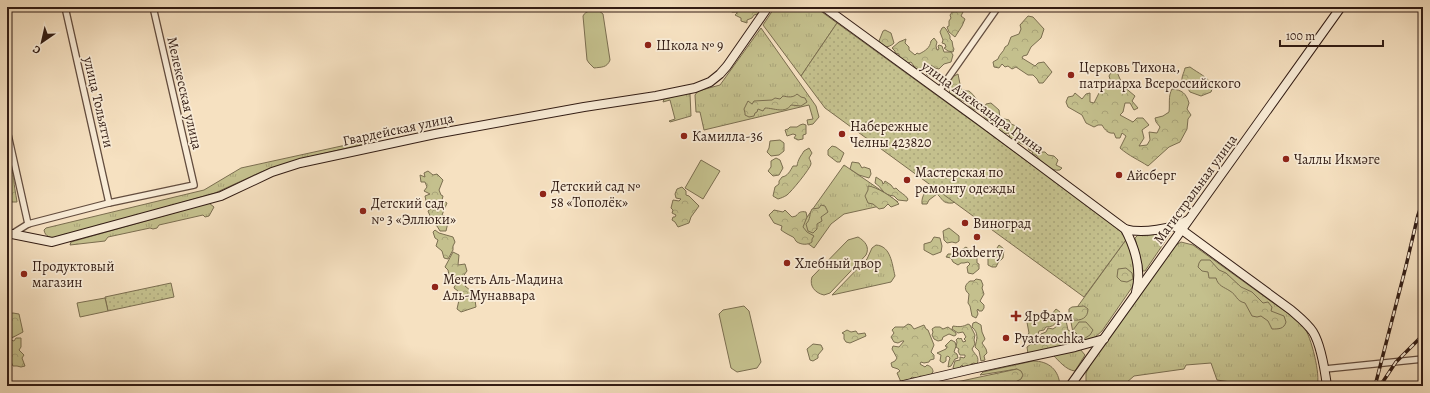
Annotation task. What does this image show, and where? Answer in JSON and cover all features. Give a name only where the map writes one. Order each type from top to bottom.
[{"type":"street","name":"улица Тольятти","points":[[65,7],[109,202]]},
{"type":"street","name":"Мелекесская улица","points":[[109,202],[194,185],[153,7]]},
{"type":"street","name":"Гвардейская улица","points":[[10,234],[52,242],[221,196],[272,172],[300,162],[435,134],[695,88],[710,82],[720,74],[768,7]]},
{"type":"street","name":"улица Александра Грина","points":[[824,7],[1125,229]]},
{"type":"street","points":[[939,91],[998,7]]},
{"type":"street","name":"Магистральная улица","points":[[1070,386],[1341,7]]},
{"type":"street","points":[[7,130],[28,224]]},
{"type":"street","points":[[10,234],[28,224],[109,202]]},
{"type":"street","points":[[1125,229],[1143,231],[1163,228],[1176,225],[1190,219],[1192,229],[1198,242]]},
{"type":"street","points":[[1163,228],[1176,228],[1182,230],[1303,320],[1314,335],[1325,368],[1328,386]]},
{"type":"street","points":[[1125,229],[1134,247],[1137,262],[1138,280],[1135,296]]},
{"type":"street","points":[[1173,242],[1185,239],[1198,242]]},
{"type":"street","points":[[899,386],[1104,339]]},
{"type":"street","points":[[1325,368],[1423,359]]},
{"type":"street","points":[[1079,386],[1080,378],[1089,360]]},
{"type":"green space","points":[[725,7],[760,7],[761,9],[758,14],[747,20],[747,23],[741,21],[741,18],[735,15],[737,12],[732,12]]},
{"type":"green space","points":[[775,7],[815,7],[837,23],[801,76],[763,25]]},
{"type":"green space","points":[[956,7],[962,8],[963,12],[961,16],[965,19],[955,37],[949,32],[947,27],[949,26],[949,21],[951,18],[950,15]]},
{"type":"green space","points":[[598,10],[603,14],[610,60],[605,66],[594,68],[587,60],[583,16],[587,12]]},
{"type":"green space","points":[[1028,16],[1033,17],[1044,29],[1041,38],[1031,47],[1027,55],[1023,56],[1022,58],[1035,66],[1038,63],[1044,62],[1052,72],[1043,83],[1039,83],[1033,75],[1028,75],[1016,67],[1012,69],[1008,66],[1005,67],[1002,64],[999,68],[994,67],[993,62],[998,59],[1005,47],[1008,45],[1011,37],[1019,34],[1021,29],[1020,25]]},
{"type":"green space","points":[[837,23],[1125,232],[1128,237],[1084,297],[825,108],[801,76]]},
{"type":"green space","points":[[944,27],[952,41],[954,49],[953,52],[944,48],[946,47],[945,44],[942,43],[943,40],[940,32]]},
{"type":"green space","points":[[761,28],[816,106],[819,117],[813,124],[808,125],[807,120],[813,119],[809,105],[704,130],[700,112],[696,112],[695,95],[698,91],[720,85]]},
{"type":"green space","points":[[885,30],[891,33],[894,43],[883,47],[879,41],[883,31]]},
{"type":"green space","points":[[934,38],[937,42],[937,50],[939,49],[939,45],[942,46],[944,52],[951,52],[953,55],[951,62],[944,64],[939,69],[931,65],[935,74],[933,77],[927,75],[924,70],[920,71],[916,69],[911,62],[908,63],[899,57],[899,54],[895,53],[892,48],[899,42],[906,39],[905,43],[909,47],[909,50],[915,55],[927,49]]},
{"type":"green space","points":[[1190,67],[1211,83],[1213,86],[1211,92],[1201,96],[1190,92],[1185,84],[1182,83],[1185,68]]},
{"type":"green space","points":[[1112,71],[1117,72],[1123,86],[1135,96],[1132,101],[1138,108],[1134,110],[1130,103],[1125,103],[1123,112],[1120,115],[1133,122],[1137,118],[1143,118],[1149,125],[1142,130],[1144,138],[1139,146],[1147,145],[1150,140],[1149,132],[1157,133],[1160,127],[1155,118],[1163,116],[1169,112],[1172,89],[1178,90],[1185,94],[1188,100],[1189,103],[1187,109],[1191,115],[1188,119],[1187,129],[1180,142],[1169,147],[1148,166],[1130,156],[1120,148],[1126,136],[1122,133],[1120,138],[1116,138],[1114,133],[1107,131],[1102,125],[1094,127],[1086,123],[1082,115],[1068,107],[1066,102],[1068,97],[1073,96],[1075,93],[1082,99],[1086,94],[1090,93],[1090,102],[1094,103],[1099,93],[1111,82],[1109,76]]},
{"type":"green space","points":[[958,74],[961,89],[969,91],[973,94],[982,106],[981,110],[973,109],[968,103],[956,99],[955,96],[949,93],[950,90],[946,85],[950,81],[950,78]]},
{"type":"green space","points":[[688,93],[690,94],[691,116],[670,122],[669,121],[675,119],[670,100],[663,102],[664,99]]},
{"type":"green space","points":[[797,94],[805,98],[807,102],[801,106],[791,105],[789,108],[783,110],[765,108],[763,111],[758,109],[754,116],[749,117],[745,115],[744,109],[748,101],[752,104],[754,101],[772,100],[775,98],[780,99],[783,96],[792,97]]},
{"type":"green space","points":[[991,103],[999,110],[1000,118],[1009,120],[1011,124],[1016,126],[1018,133],[1027,136],[1028,140],[1040,148],[1041,152],[1054,156],[1058,160],[1056,165],[1062,168],[1057,170],[1046,166],[1036,155],[1033,155],[1032,151],[1029,150],[1027,145],[1010,139],[1009,133],[1003,134],[996,125],[991,123],[982,113],[982,110],[986,113],[992,113],[985,107],[986,104]]},
{"type":"green space","points":[[803,124],[806,125],[806,134],[803,135],[803,139],[798,140],[794,138],[796,135],[793,134],[787,136],[785,130],[790,127],[797,127]]},
{"type":"green space","points":[[369,140],[369,143],[300,159],[261,172],[215,193],[57,238],[49,237],[44,230],[46,228],[204,190],[241,168]]},
{"type":"green space","points":[[780,140],[784,143],[784,151],[779,155],[771,156],[767,152],[770,141]]},
{"type":"green space","points":[[832,146],[844,153],[840,162],[837,162],[828,155],[828,150]]},
{"type":"green space","points":[[809,148],[812,153],[809,158],[811,164],[804,175],[787,195],[778,199],[773,196],[775,187],[779,184],[782,177],[790,171],[793,166],[797,166],[804,151]]},
{"type":"green space","points":[[776,158],[780,160],[783,168],[779,175],[773,176],[768,171],[771,167],[771,161]]},
{"type":"green space","points":[[701,160],[720,171],[703,199],[685,188]]},
{"type":"green space","points":[[7,162],[12,166],[17,202],[12,202],[7,193]]},
{"type":"green space","points":[[852,162],[859,163],[862,168],[864,167],[870,169],[871,174],[869,178],[859,175],[850,169]]},
{"type":"green space","points":[[844,165],[898,202],[844,214],[831,224],[814,248],[795,234]]},
{"type":"green space","points":[[428,171],[433,175],[437,174],[443,180],[439,190],[443,196],[442,200],[447,203],[442,215],[449,218],[446,231],[440,231],[433,223],[428,211],[432,208],[432,203],[426,201],[425,196],[430,194],[424,191],[427,187],[425,182],[421,182],[420,175],[425,177],[424,173]]},
{"type":"green space","points":[[876,177],[882,181],[883,184],[885,181],[894,189],[896,188],[907,197],[907,201],[898,200],[894,196],[885,193],[875,183]]},
{"type":"green space","points":[[933,183],[956,200],[953,203],[947,203],[937,194],[929,200],[927,204],[922,204],[923,195]]},
{"type":"green space","points":[[868,186],[885,193],[899,204],[891,207],[888,204],[884,208],[879,209],[873,204],[868,203],[865,196]]},
{"type":"green space","points":[[682,187],[686,191],[686,195],[699,206],[691,217],[689,223],[678,227],[672,220],[676,215],[672,213],[673,210],[671,208],[673,200],[679,201],[681,199],[676,198],[675,194],[677,189]]},
{"type":"green space","points":[[209,203],[214,207],[209,216],[205,217],[203,215],[159,225],[157,228],[153,229],[150,228],[108,237],[105,241],[70,245],[71,242]]},
{"type":"green space","points":[[821,205],[825,206],[828,212],[821,217],[822,221],[817,224],[817,229],[813,233],[808,231],[806,224],[809,220],[812,209],[819,208]]},
{"type":"green space","points":[[774,210],[783,212],[785,210],[792,217],[796,216],[800,212],[806,212],[807,217],[803,227],[807,232],[814,236],[812,242],[803,244],[796,242],[794,237],[781,230],[782,226],[774,223],[769,215]]},
{"type":"green space","points":[[949,228],[959,236],[959,241],[956,243],[947,243],[944,240],[943,231]]},
{"type":"green space","points":[[435,230],[439,233],[453,237],[455,242],[448,259],[444,258],[442,251],[436,246],[438,240],[435,238],[433,232]]},
{"type":"green space","points":[[1167,230],[1170,234],[1145,271],[1143,271],[1135,238],[1138,235]]},
{"type":"green space","points":[[858,237],[866,244],[866,255],[830,293],[824,295],[815,291],[811,283],[812,277],[848,240]]},
{"type":"green space","points":[[934,237],[940,238],[942,246],[941,252],[933,255],[924,250],[924,244],[931,242]]},
{"type":"green space","points":[[1128,237],[1135,274],[1133,286],[1102,331],[1094,338],[1075,343],[1070,317]]},
{"type":"green space","points":[[1181,242],[1193,245],[1290,315],[1304,327],[1310,339],[1315,356],[1318,374],[1317,386],[1232,386],[1231,382],[1217,380],[1211,363],[1186,365],[1184,369],[1134,376],[1126,383],[1126,386],[1086,386],[1086,373],[1093,360],[1173,247]]},
{"type":"green space","points":[[876,245],[885,249],[890,256],[895,276],[891,282],[832,295],[867,259],[872,248]]},
{"type":"green space","points":[[999,245],[1004,249],[1003,258],[996,267],[992,267],[988,265],[988,257],[993,254]]},
{"type":"green space","points":[[966,247],[977,258],[977,263],[979,264],[979,269],[973,274],[968,273],[967,267],[970,264],[968,262],[958,265],[953,262],[951,258],[946,257],[948,254],[958,256],[961,250]]},
{"type":"green space","points":[[453,252],[459,255],[458,265],[465,264],[467,271],[464,275],[468,278],[465,286],[471,291],[471,296],[475,300],[476,307],[461,312],[457,309],[459,300],[455,295],[458,291],[454,288],[457,280],[455,276],[449,275],[448,270],[445,267]]},
{"type":"green space","points":[[1201,260],[1210,260],[1219,270],[1226,273],[1241,287],[1252,292],[1263,303],[1268,302],[1272,307],[1271,311],[1284,316],[1286,322],[1284,326],[1279,329],[1272,329],[1268,321],[1261,316],[1252,316],[1245,303],[1240,301],[1232,293],[1220,285],[1216,278],[1209,278],[1208,272],[1202,271],[1198,267]]},
{"type":"green space","points":[[1126,268],[1132,273],[1133,279],[1127,282],[1121,281],[1117,277],[1118,269]]},
{"type":"green space","points":[[976,279],[981,280],[983,285],[982,288],[984,294],[980,301],[984,305],[984,308],[982,311],[977,310],[978,314],[976,318],[972,316],[968,303],[969,294],[965,288],[970,281],[974,281]]},
{"type":"green space","points":[[171,283],[174,297],[108,311],[105,297]]},
{"type":"green space","points":[[105,298],[108,311],[80,317],[77,303]]},
{"type":"green space","points":[[744,306],[749,311],[761,362],[757,368],[737,372],[731,368],[719,314],[723,310]]},
{"type":"green space","points":[[1084,306],[1088,309],[1087,315],[1079,320],[1073,320],[1069,309],[1072,307]]},
{"type":"green space","points":[[1056,309],[1060,312],[1054,324],[1050,327],[1046,327],[1044,330],[1039,331],[1038,334],[1040,339],[1036,342],[1027,342],[1026,337],[1029,333],[1026,317],[1028,316],[1034,319],[1037,316],[1047,319],[1048,314],[1052,314]]},
{"type":"green space","points":[[7,314],[19,314],[23,332],[7,340]]},
{"type":"green space","points":[[1065,316],[1068,330],[1073,333],[1074,337],[1071,344],[1060,348],[1057,347],[1028,354],[1027,347],[1031,344],[1038,344],[1041,340],[1041,334],[1046,332],[1048,328],[1053,329],[1060,324],[1060,318]]},
{"type":"green space","points":[[976,322],[981,325],[985,339],[982,343],[987,353],[984,356],[985,360],[981,361],[979,351],[975,347],[977,334],[972,327],[973,323]]},
{"type":"green space","points":[[1079,322],[1086,322],[1093,330],[1090,335],[1082,340],[1077,338],[1077,334],[1073,330]]},
{"type":"green space","points":[[908,324],[914,329],[924,325],[928,330],[934,345],[931,352],[934,355],[934,359],[930,360],[929,362],[921,362],[920,364],[925,367],[927,365],[929,366],[932,368],[933,372],[927,376],[920,376],[917,379],[912,377],[908,381],[901,382],[897,373],[900,371],[892,367],[891,363],[897,358],[892,349],[893,346],[899,347],[904,341],[898,343],[894,342],[891,337],[894,333],[892,330],[895,327],[904,327]]},
{"type":"green space","points":[[968,324],[975,335],[975,344],[972,349],[978,357],[978,362],[977,365],[974,363],[971,364],[971,366],[964,368],[962,365],[957,370],[953,368],[955,361],[960,360],[960,357],[964,358],[965,355],[960,355],[958,351],[959,349],[956,347],[956,340],[961,338],[963,342],[966,341],[964,339],[966,337],[963,332],[958,333],[952,329],[953,326],[964,326]]},
{"type":"green space","points":[[935,327],[940,327],[943,329],[948,327],[956,333],[956,335],[954,336],[949,334],[943,337],[942,340],[938,341],[934,339],[932,335],[932,329]]},
{"type":"green space","points":[[847,330],[851,332],[856,331],[858,334],[865,333],[866,336],[850,343],[846,342],[844,339],[844,334],[842,333]]},
{"type":"green space","points":[[16,338],[21,338],[21,347],[19,350],[24,355],[22,358],[25,366],[21,367],[13,366],[7,358],[7,342],[11,340],[14,341]]},
{"type":"green space","points":[[951,340],[955,342],[956,346],[954,352],[957,354],[958,358],[955,359],[951,366],[948,367],[950,358],[948,356],[946,357],[946,361],[943,363],[940,361],[941,355],[937,353],[946,349],[947,347],[945,346]]},
{"type":"green space","points":[[813,344],[821,345],[823,349],[818,355],[818,358],[813,361],[810,360],[807,349]]},
{"type":"green space","points":[[1080,349],[1085,355],[1075,371],[1066,367],[1053,355]]},
{"type":"green space","points":[[1039,361],[1052,368],[1058,375],[1060,386],[1008,386],[1021,378],[1022,375],[1017,369],[980,375],[983,372]]},
{"type":"green space","points":[[1017,369],[1021,371],[1023,375],[1021,379],[1008,386],[938,386]]},
{"type":"railway","points":[[1375,386],[1418,215],[1423,201]]},
{"type":"railway","points":[[1380,386],[1396,362],[1423,335]]},
{"type":"place","name":"Школа № 9","points":[[648,45]]},
{"type":"place","name":"Церковь Тихона, патриарха Всероссийского","points":[[1071,75]]},
{"type":"place","name":"Набережные Челны 423820","points":[[842,134]]},
{"type":"place","name":"Камилла-36","points":[[684,136]]},
{"type":"place","name":"Чаллы Икмәге","points":[[1286,159]]},
{"type":"place","name":"Айсберг","points":[[1119,175]]},
{"type":"place","name":"Мастерская по ремонту одежды","points":[[907,180]]},
{"type":"place","name":"Детский сад № 58 «Тополёк»","points":[[543,194]]},
{"type":"place","name":"Детский сад № 3 «Эллюки»","points":[[363,211]]},
{"type":"place","name":"Виноград","points":[[965,223]]},
{"type":"place","name":"Boxberry","points":[[977,237]]},
{"type":"place","name":"Хлебный двор","points":[[787,263]]},
{"type":"place","name":"Продуктовый магазин","points":[[24,274]]},
{"type":"place","name":"Мечеть Аль-Мадина Аль-Мунаввара","points":[[435,287]]},
{"type":"place","name":"ЯрФарм","points":[[1016,316]]},
{"type":"place","name":"Pyaterochka","points":[[1006,338]]}]
